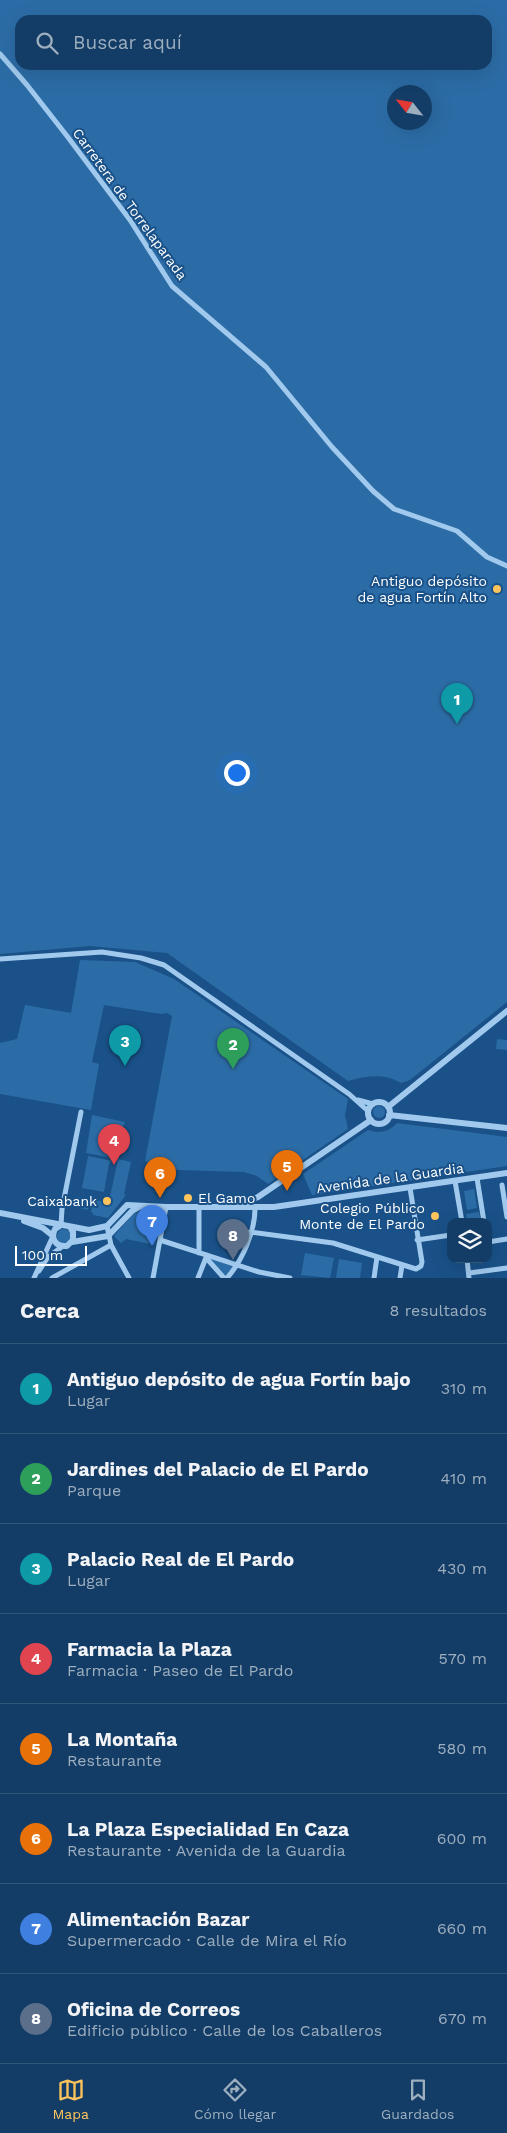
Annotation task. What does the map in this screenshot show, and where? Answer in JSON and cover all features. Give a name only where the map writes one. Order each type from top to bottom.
[{"type":"street","name":"Carretera de Torrelaparada","points":[[0,54],[28,85],[130,220],[172,286],[266,367],[373,492],[394,509],[457,531],[487,556],[507,566]]},
{"type":"street","points":[[0,959],[102,952],[141,958],[164,965],[355,1098],[368,1111],[371,1120],[376,1123],[382,1123],[390,1115]]},
{"type":"street","points":[[388,1107],[507,1011]]},
{"type":"street","points":[[355,1098],[373,1104],[381,1102],[388,1107],[390,1115]]},
{"type":"street","points":[[368,1111],[373,1104]]},
{"type":"street","points":[[34,1278],[62,1210],[81,1112]]},
{"type":"street","points":[[390,1115],[507,1128]]},
{"type":"street","points":[[246,1204],[371,1120]]},
{"type":"street","name":"Avenida de la Guardia","points":[[106,1226],[127,1205],[136,1207],[232,1207],[255,1212],[274,1207],[507,1173]]},
{"type":"street","name":"Avenida de la Guardia","points":[[477,1178],[483,1218]]},
{"type":"street","points":[[455,1181],[461,1218]]},
{"type":"street","points":[[502,1186],[507,1217]]},
{"type":"street","points":[[253,1232],[333,1243],[416,1269],[421,1266],[422,1262],[410,1188]]},
{"type":"street","points":[[260,1195],[262,1203],[274,1207]]},
{"type":"street","points":[[207,1255],[208,1260],[226,1278],[239,1265],[253,1232],[255,1212],[260,1195]]},
{"type":"street","points":[[232,1207],[246,1204],[253,1205],[255,1212]]},
{"type":"street","points":[[34,1278],[48,1257],[63,1246],[72,1242],[108,1236],[136,1207]]},
{"type":"street","points":[[153,1278],[166,1207]]},
{"type":"street","points":[[199,1207],[199,1253]]},
{"type":"street","points":[[0,1214],[56,1228]]},
{"type":"street","points":[[14,1216],[43,1228],[70,1227],[89,1230],[106,1226],[111,1245],[128,1276],[121,1278]]},
{"type":"street","points":[[70,1227],[74,1235],[72,1242]]},
{"type":"street","points":[[56,1228],[56,1244],[63,1246]]},
{"type":"street","points":[[417,1240],[447,1236]]},
{"type":"street","points":[[492,1241],[507,1239]]},
{"type":"street","points":[[160,1240],[259,1272],[290,1278]]},
{"type":"street","points":[[52,1278],[111,1245]]},
{"type":"street","points":[[198,1278],[207,1255]]},
{"type":"street","points":[[374,1278],[377,1257]]},
{"type":"street","points":[[467,1263],[469,1276],[507,1268]]},
{"type":"street","points":[[400,1278],[402,1265]]},
{"type":"shaded area","points":[[0,0],[507,0],[507,1002],[410,1080],[401,1083],[375,1076],[348,1081],[167,953],[90,946],[0,954]]},
{"type":"shaded area","points":[[80,960],[135,962],[174,979],[348,1099],[345,1115],[348,1129],[268,1184],[257,1176],[244,1172],[146,1169],[148,1162],[145,1161],[172,1016],[167,1013],[161,1014],[104,1005],[92,1062],[99,1064],[91,1110],[0,1094],[0,1043],[17,1039],[25,1005],[71,1013]]},
{"type":"shaded area","points":[[497,1039],[507,1040],[507,1050],[496,1049]]},
{"type":"shaded area","points":[[377,1106],[381,1106],[385,1112],[381,1118],[377,1118],[373,1114],[373,1110]]},
{"type":"shaded area","points":[[92,1115],[125,1122],[119,1138],[118,1159],[86,1153]]},
{"type":"shaded area","points":[[397,1123],[507,1137],[507,1166],[312,1195],[303,1174],[368,1130],[384,1131]]},
{"type":"shaded area","points":[[88,1156],[112,1161],[109,1164],[104,1192],[82,1188]]},
{"type":"shaded area","points":[[118,1159],[131,1162],[124,1194],[126,1195],[108,1218],[93,1215],[91,1212],[93,1200],[109,1202]]},
{"type":"shaded area","points":[[474,1189],[477,1208],[467,1210],[464,1191]]},
{"type":"shaded area","points":[[78,1197],[90,1200],[88,1210],[75,1207]]},
{"type":"shaded area","points":[[138,1212],[162,1212],[155,1245],[126,1239],[121,1243],[114,1236],[133,1214]]},
{"type":"shaded area","points":[[479,1212],[480,1218],[466,1218],[466,1214]]},
{"type":"shaded area","points":[[64,1229],[69,1231],[71,1236],[69,1241],[64,1243],[59,1241],[57,1236],[59,1231]]},
{"type":"shaded area","points":[[305,1253],[334,1258],[330,1278],[301,1275]]},
{"type":"shaded area","points":[[212,1259],[235,1267],[225,1276],[211,1261]]},
{"type":"shaded area","points":[[339,1259],[362,1263],[360,1278],[336,1278]]},
{"type":"place","name":"Antiguo depósito de agua Fortín Alto","points":[[497,589]]},
{"type":"place","name":"Antiguo depósito de agua Fortín bajo","points":[[457,724]]},
{"type":"place","name":"Palacio Real de El Pardo","points":[[125,1066]]},
{"type":"place","name":"Jardines del Palacio de El Pardo","points":[[233,1069]]},
{"type":"place","name":"Farmacia la Plaza","points":[[114,1165]]},
{"type":"place","name":"La Montaña","points":[[287,1191]]},
{"type":"place","name":"La Plaza Especialidad En Caza","points":[[160,1198]]},
{"type":"place","name":"El Gamo","points":[[188,1198]]},
{"type":"place","name":"Caixabank","points":[[107,1201]]},
{"type":"place","name":"Colegio Público Monte de El Pardo","points":[[435,1216]]},
{"type":"place","name":"Alimentación Bazar","points":[[152,1246]]},
{"type":"place","name":"Oficina de Correos","points":[[233,1260]]}]
